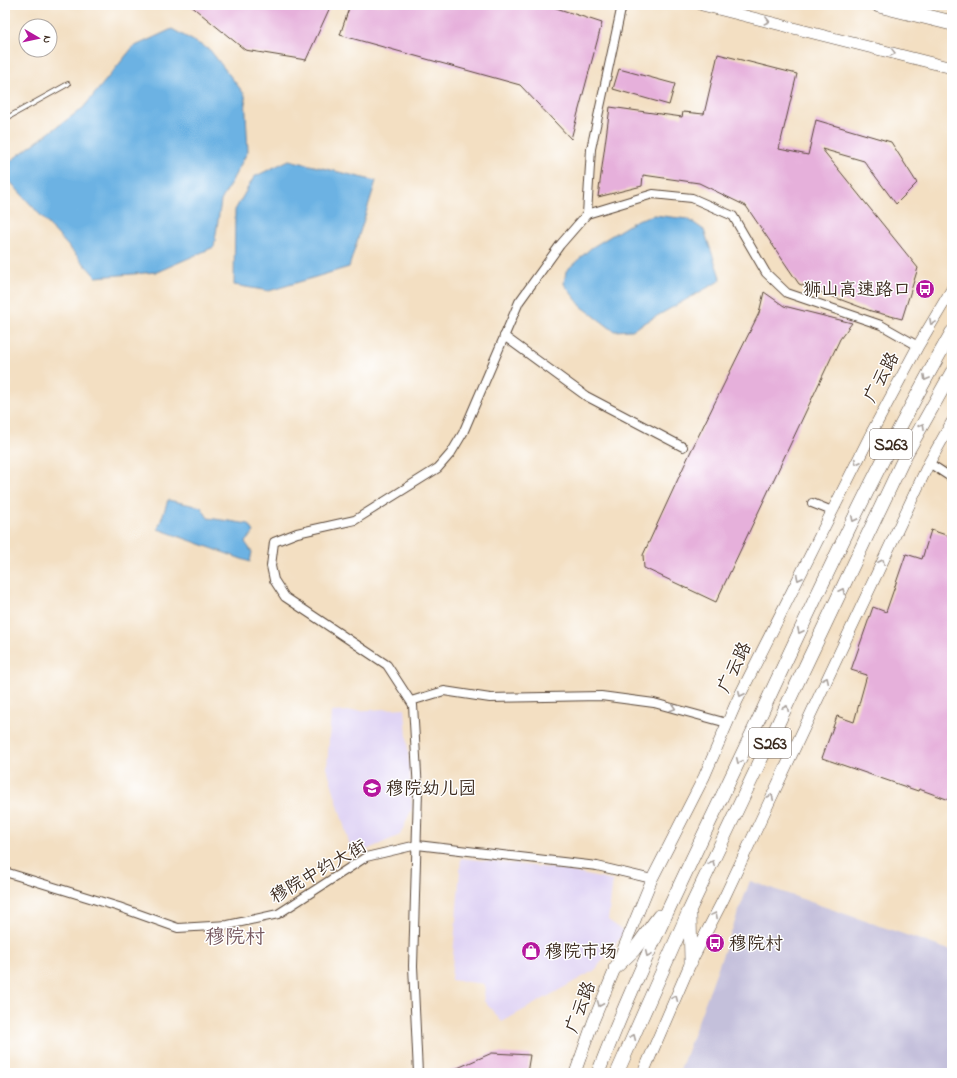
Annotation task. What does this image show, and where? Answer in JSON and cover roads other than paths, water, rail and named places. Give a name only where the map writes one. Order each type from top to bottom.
[{"type":"highway","points":[[879,5],[952,23]]},
{"type":"main road","points":[[702,5],[952,68]]},
{"type":"main road","name":"广云路","points":[[575,1073],[615,968],[652,879],[704,777],[727,723],[832,511],[918,346],[952,289]]},
{"type":"main road","name":"S263","points":[[598,1073],[625,1003],[836,558],[898,430],[952,332]]},
{"type":"main road","name":"S263","points":[[617,1073],[690,911],[906,454],[952,372]]},
{"type":"main road","name":"S263","points":[[643,1073],[690,962],[724,898],[929,463],[952,422]]},
{"type":"main road","points":[[615,968],[634,950],[676,894]]},
{"type":"main road","points":[[690,911],[690,962]]},
{"type":"street","points":[[587,214],[591,149],[622,5]]},
{"type":"street","points":[[418,1073],[413,966],[418,791],[413,705],[388,665],[285,597],[274,580],[271,566],[274,542],[297,533],[355,520],[438,468],[452,453],[463,433],[519,302],[560,245],[587,214],[653,194],[692,198],[733,216],[766,273],[787,293],[881,325],[918,346]]},
{"type":"street","points":[[504,336],[586,396],[683,447]]},
{"type":"street","points":[[929,463],[952,478]]},
{"type":"street","points":[[812,503],[832,511]]},
{"type":"street","points":[[411,701],[444,692],[490,698],[601,696],[654,703],[727,723]]},
{"type":"street","name":"穆院中约大街","points":[[5,872],[119,907],[178,928],[228,925],[278,914],[366,857],[417,845],[597,866],[652,879]]},
{"type":"lane","points":[[5,118],[68,84]]},
{"type":"water","points":[[172,29],[210,50],[245,95],[248,151],[221,201],[214,247],[157,272],[96,277],[5,176],[5,165],[83,108],[133,47]]},
{"type":"water","points":[[289,160],[376,181],[349,267],[269,291],[234,285],[235,210],[254,177]]},
{"type":"water","points":[[654,215],[688,219],[704,230],[721,280],[632,330],[614,331],[581,306],[564,284],[566,271],[591,248],[637,220]]},
{"type":"water","points":[[168,500],[201,507],[208,518],[249,524],[254,532],[245,542],[252,552],[250,562],[158,529]]},
{"type":"place","name":"狮山高速路口","points":[[925,289]]},
{"type":"place","name":"穆院幼儿园","points":[[372,788]]},
{"type":"place","name":"穆院村","points":[[715,943]]},
{"type":"place","name":"穆院市场","points":[[531,951]]},
{"type":"district","name":"穆院村","points":[[235,936]]}]
